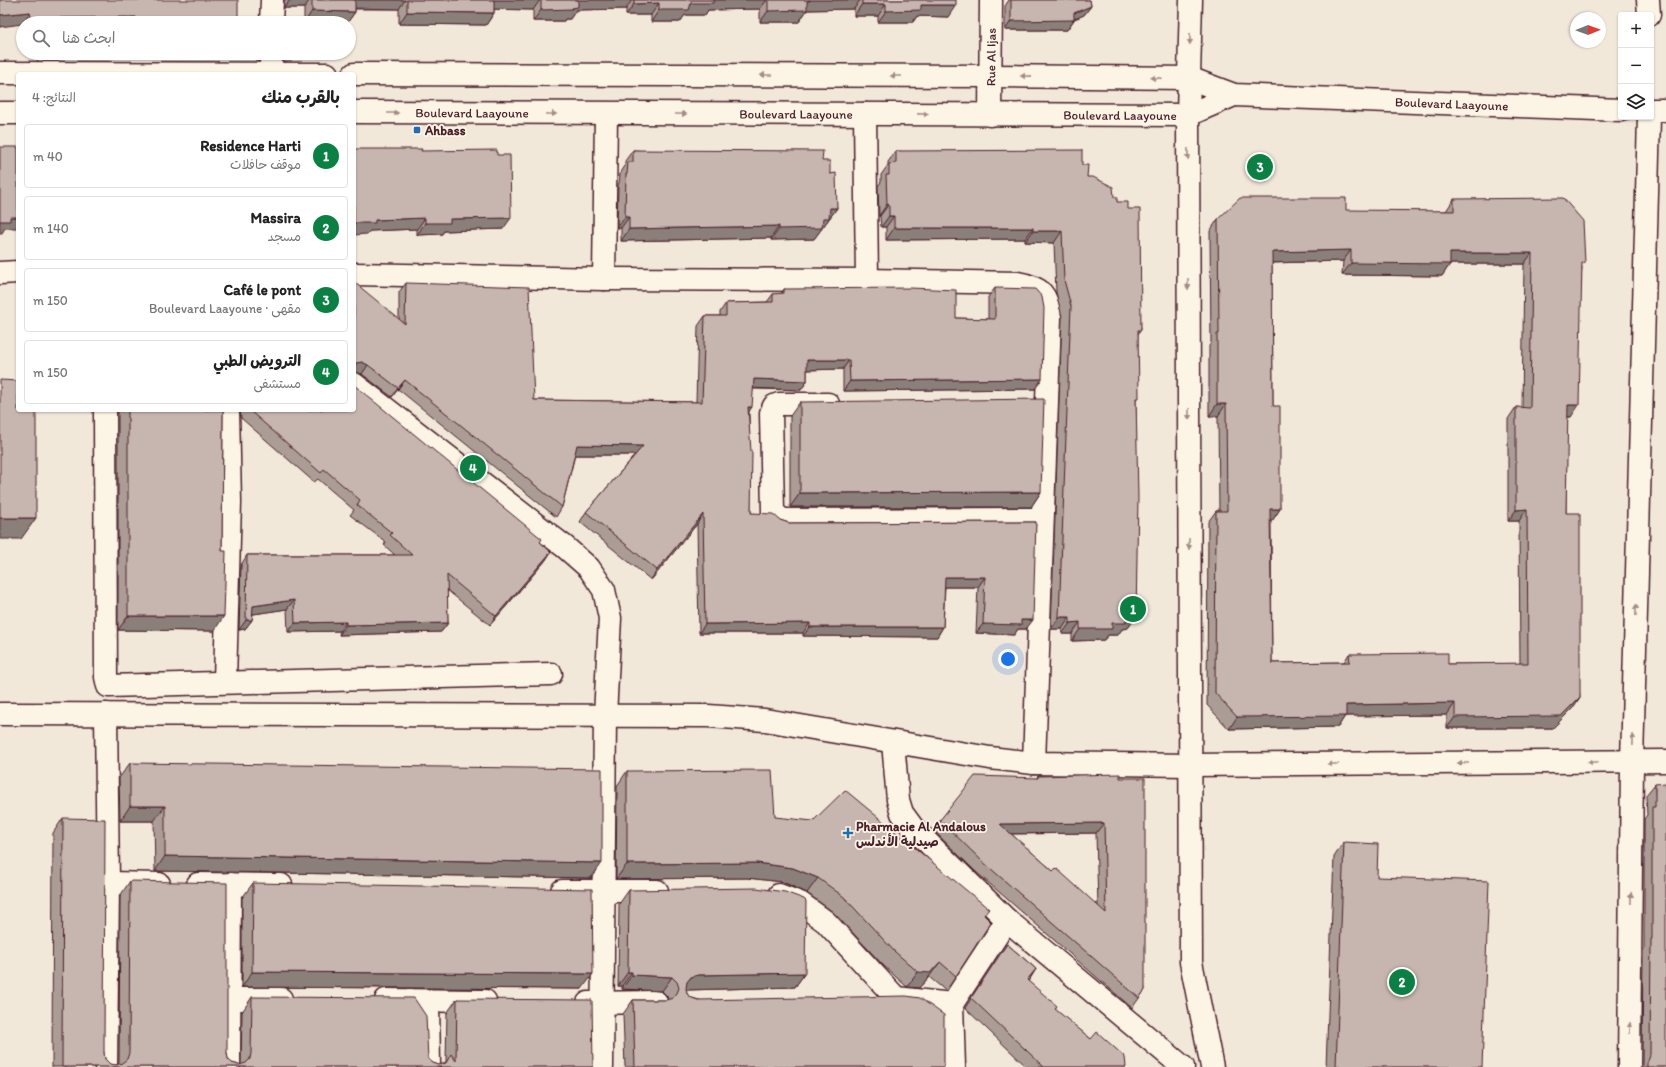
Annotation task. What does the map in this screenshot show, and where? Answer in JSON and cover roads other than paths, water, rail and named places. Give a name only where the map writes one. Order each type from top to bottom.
[{"type":"street","points":[[271,16],[272,0]]},
{"type":"street","name":"Rue Al Ijas","points":[[990,115],[991,0]]},
{"type":"street","points":[[1190,0],[1188,115],[1191,962],[1212,1067]]},
{"type":"street","points":[[1648,0],[1649,12]]},
{"type":"street","points":[[271,60],[271,72]]},
{"type":"street","points":[[0,72],[16,72]]},
{"type":"street","name":"Boulevard Laayoune","points":[[356,74],[1189,78],[1234,95],[1618,110]]},
{"type":"street","name":"Boulevard Laayoune","points":[[356,112],[1188,115],[1234,95]]},
{"type":"street","points":[[1654,110],[1666,110]]},
{"type":"street","points":[[0,113],[16,113]]},
{"type":"street","points":[[604,279],[606,114]]},
{"type":"street","points":[[865,114],[867,280]]},
{"type":"street","points":[[1629,1067],[1632,762],[1649,120]]},
{"type":"street","points":[[0,273],[16,272]]},
{"type":"street","points":[[356,274],[604,279],[867,280],[1018,283],[1030,285],[1042,293],[1048,302],[1050,317],[1034,763]]},
{"type":"street","points":[[356,386],[564,547],[589,568],[604,590],[610,618],[605,716],[602,1067]]},
{"type":"street","points":[[1024,401],[1048,401]]},
{"type":"street","points":[[850,403],[779,404],[774,406],[771,413],[773,512],[776,517],[782,520],[1042,519]]},
{"type":"street","points":[[105,412],[106,677],[108,686],[225,681],[551,674]]},
{"type":"street","points":[[225,681],[230,502],[228,412]]},
{"type":"street","points":[[0,714],[708,716],[765,720],[990,758],[1034,763],[1190,765],[1666,761]]},
{"type":"street","points":[[106,714],[108,883],[106,1067]]},
{"type":"street","points":[[893,742],[898,800],[902,813],[913,828],[1007,920],[1183,1067]]},
{"type":"street","points":[[108,883],[302,886]]},
{"type":"street","points":[[229,1067],[230,884]]},
{"type":"street","points":[[540,891],[675,891]]},
{"type":"street","points":[[762,892],[778,894],[800,903],[826,922],[896,998]]},
{"type":"street","points":[[954,1067],[952,1004],[1007,920]]},
{"type":"street","points":[[872,999],[896,998],[952,1004]]},
{"type":"street","points":[[229,999],[300,999]]},
{"type":"street","points":[[364,1000],[507,1002]]},
{"type":"street","points":[[428,1001],[429,1067]]},
{"type":"street","points":[[571,1002],[656,1002]]},
{"type":"place","name":"Ahbass","points":[[417,130]]},
{"type":"place","name":"Café le pont","points":[[1260,167]]},
{"type":"place","name":"الترويض الطبي","points":[[473,468]]},
{"type":"place","name":"Residence Harti","points":[[1133,609]]},
{"type":"place","name":"Pharmacie Al Andalous صيدلية الأندلس","points":[[848,833]]},
{"type":"place","name":"Massira","points":[[1402,982]]}]
